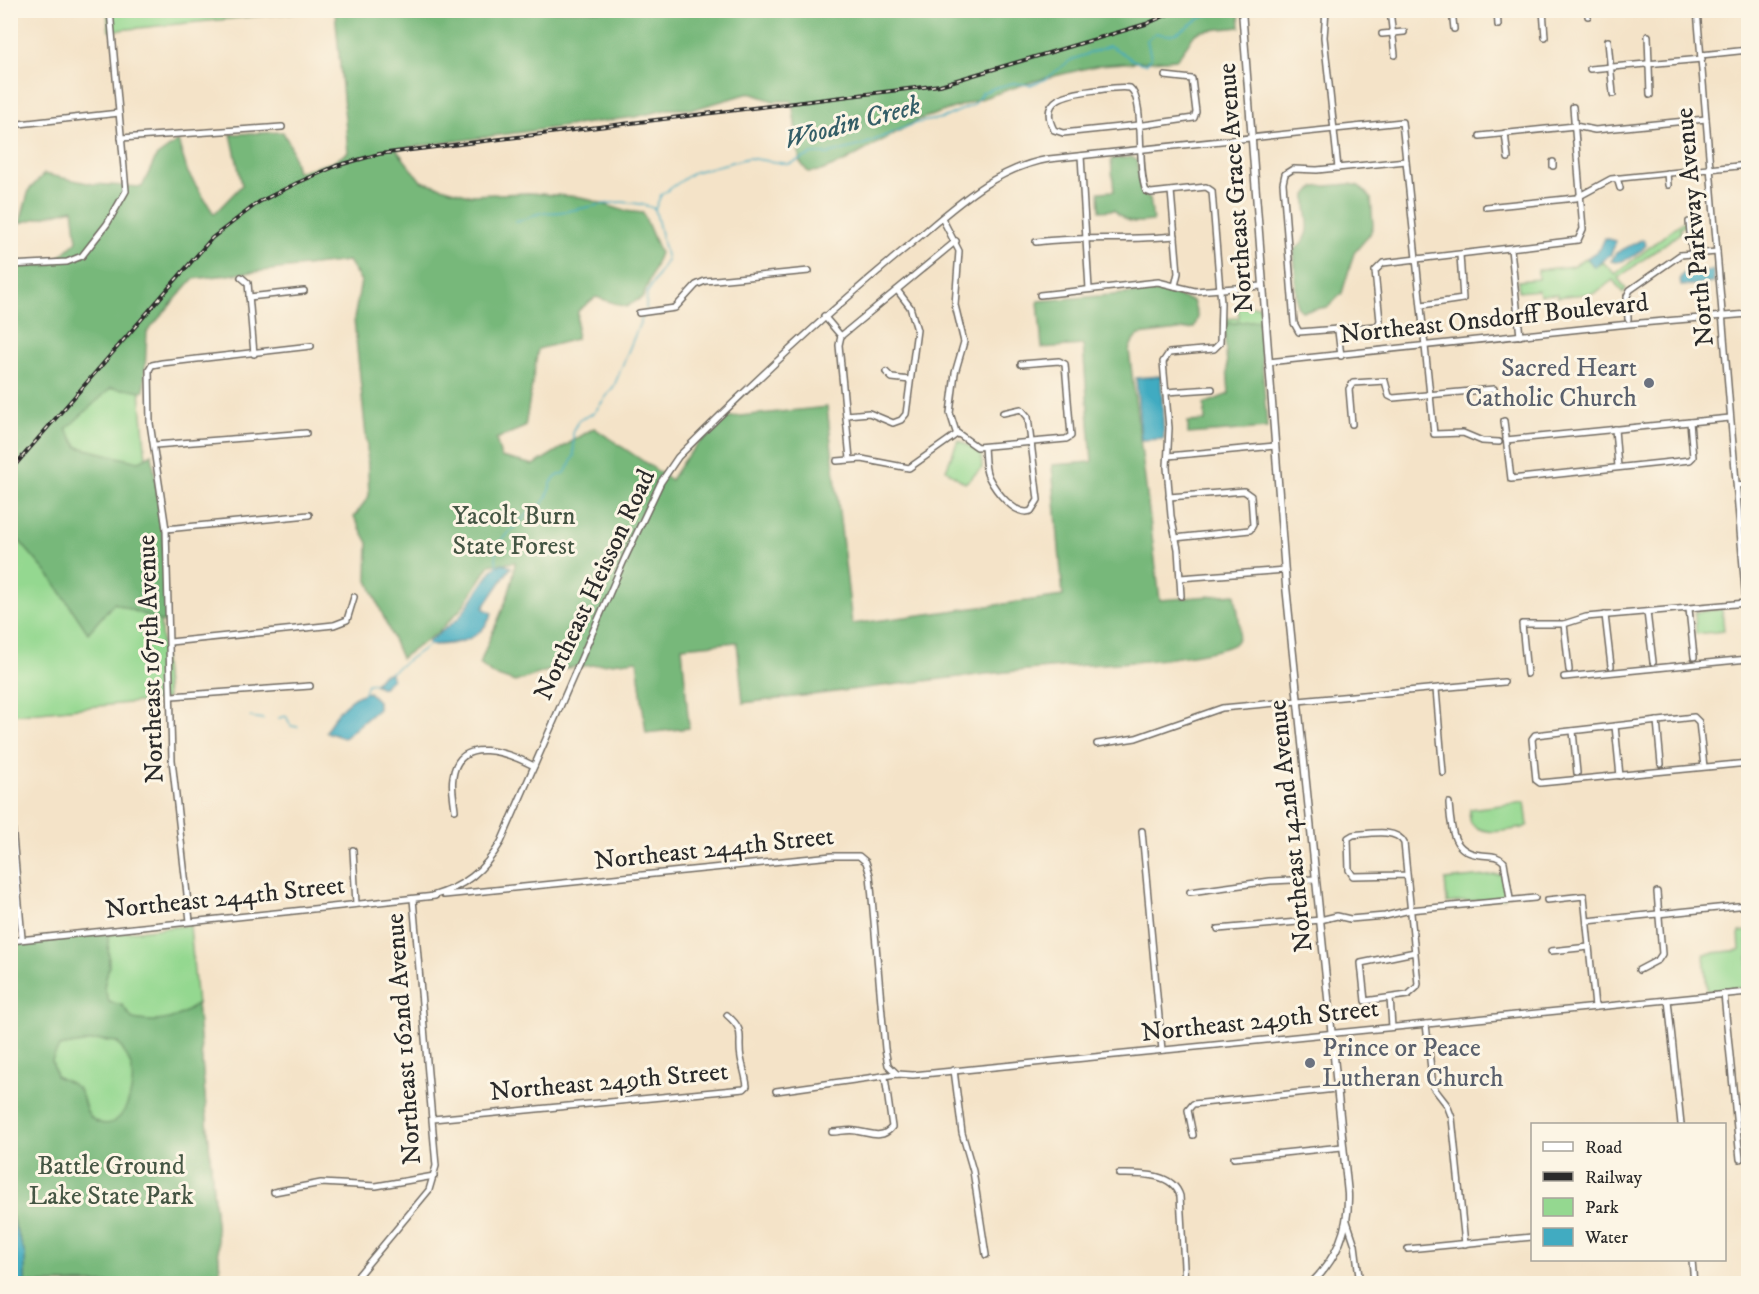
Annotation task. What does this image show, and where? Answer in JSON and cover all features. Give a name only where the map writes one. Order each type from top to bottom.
[{"type":"main road","name":"Northeast Grace Avenue","points":[[1242,10],[1268,362]]},
{"type":"main road","name":"Northeast 142nd Avenue","points":[[1268,362],[1285,570],[1348,1194],[1347,1221]]},
{"type":"main road","points":[[1311,1284],[1334,1255],[1347,1221]]},
{"type":"street","points":[[10,265],[78,259],[89,249],[107,224],[126,191],[111,10]]},
{"type":"street","points":[[1326,10],[1324,37],[1338,168]]},
{"type":"street","points":[[1390,10],[1395,55]]},
{"type":"street","points":[[1452,10],[1454,29]]},
{"type":"street","points":[[1497,10],[1498,25]]},
{"type":"street","points":[[1543,10],[1545,37]]},
{"type":"street","name":"North Parkway Avenue","points":[[1698,10],[1749,627]]},
{"type":"street","points":[[1382,34],[1404,32]]},
{"type":"street","points":[[1648,36],[1651,64],[1650,95]]},
{"type":"street","points":[[1608,41],[1613,94]]},
{"type":"street","points":[[1590,69],[1651,64],[1749,50]]},
{"type":"street","points":[[1165,76],[1192,79],[1196,112],[1194,118],[1139,125],[1056,132],[1051,123],[1051,111],[1061,96],[1126,87],[1133,90],[1137,98],[1139,125],[1140,150],[1146,191],[1151,193],[1209,188],[1220,289],[1218,346],[1166,356],[1163,362],[1170,428],[1169,497],[1181,597]]},
{"type":"street","points":[[1499,442],[1482,441],[1463,433],[1434,434],[1422,305],[1417,259],[1406,161],[1338,168],[1293,169],[1285,174],[1283,188],[1294,323],[1298,331],[1304,334],[1378,325],[1375,275],[1378,266],[1386,262],[1417,259],[1460,255],[1578,240],[1583,231],[1573,107]]},
{"type":"street","points":[[10,125],[119,113]]},
{"type":"street","points":[[1480,136],[1575,126],[1595,130],[1706,119]]},
{"type":"street","name":"Northeast Heisson Road","points":[[432,896],[466,882],[484,867],[497,849],[661,482],[686,449],[824,316],[974,191],[1019,166],[1034,162],[1402,122],[1406,161]]},
{"type":"street","points":[[121,138],[282,127]]},
{"type":"street","points":[[1505,134],[1508,158]]},
{"type":"street","points":[[1081,156],[1089,289]]},
{"type":"street","points":[[1486,207],[1581,197],[1604,181],[1617,178],[1749,165]]},
{"type":"street","points":[[1666,173],[1668,184]]},
{"type":"street","points":[[1617,178],[1620,188]]},
{"type":"street","points":[[1171,191],[1178,273],[1175,286]]},
{"type":"street","points":[[942,218],[956,240],[959,251],[955,305],[964,342],[955,373],[950,412],[957,434],[972,445],[984,447],[1068,439],[1071,436],[1066,366],[1059,361],[1021,364]]},
{"type":"street","points":[[1689,222],[1692,254]]},
{"type":"street","points":[[1036,242],[1087,239],[1138,240],[1174,236]]},
{"type":"street","points":[[850,459],[839,345],[841,336],[956,240]]},
{"type":"street","points":[[1511,249],[1519,333]]},
{"type":"street","points":[[1629,322],[1627,296],[1630,290],[1676,257],[1717,252]]},
{"type":"street","points":[[1422,305],[1463,299],[1460,255]]},
{"type":"street","points":[[639,313],[675,308],[696,285],[705,281],[809,271]]},
{"type":"street","points":[[242,277],[248,283],[254,354],[311,346]]},
{"type":"street","points":[[1040,295],[1158,282],[1195,291],[1262,286]]},
{"type":"street","points":[[846,415],[869,413],[885,422],[896,423],[905,416],[917,330],[910,307],[897,290]]},
{"type":"street","points":[[249,297],[304,291]]},
{"type":"street","name":"Northeast Onsdorff Boulevard","points":[[1268,362],[1426,347],[1519,333],[1629,322],[1749,314]]},
{"type":"street","points":[[824,316],[841,336]]},
{"type":"street","points":[[1338,331],[1341,356]]},
{"type":"street","name":"Northeast 167th Avenue","points":[[190,921],[172,751],[166,529],[148,396],[149,370],[152,365],[254,354]]},
{"type":"street","points":[[885,372],[892,378],[910,380]]},
{"type":"street","points":[[1352,423],[1350,385],[1385,381],[1390,397],[1494,388]]},
{"type":"street","points":[[1166,392],[1212,389]]},
{"type":"street","points":[[984,447],[989,478],[1016,510],[1025,513],[1034,509],[1038,500],[1027,413],[1018,409],[1003,414]]},
{"type":"street","points":[[1506,440],[1730,418]]},
{"type":"street","points":[[1504,421],[1510,478],[1692,459],[1690,422]]},
{"type":"street","points":[[1615,429],[1618,467]]},
{"type":"street","points":[[155,445],[306,433]]},
{"type":"street","points":[[837,461],[850,459],[909,468],[957,434]]},
{"type":"street","points":[[1168,456],[1275,446]]},
{"type":"street","points":[[1737,485],[1749,484]]},
{"type":"street","points":[[1169,497],[1248,493],[1253,525],[1251,529],[1175,538]]},
{"type":"street","points":[[166,529],[309,515]]},
{"type":"street","points":[[1180,578],[1285,570]]},
{"type":"street","points":[[170,642],[334,625],[347,620],[354,597]]},
{"type":"street","points":[[1527,674],[1522,624],[1564,624],[1605,615],[1746,603]]},
{"type":"street","points":[[1689,609],[1694,657]]},
{"type":"street","points":[[1647,612],[1653,662]]},
{"type":"street","points":[[1605,615],[1611,666]]},
{"type":"street","points":[[1564,624],[1569,670]]},
{"type":"street","points":[[1564,677],[1749,659]]},
{"type":"street","points":[[1097,744],[1136,738],[1222,708],[1504,682]]},
{"type":"street","points":[[172,696],[310,686]]},
{"type":"street","points":[[1436,689],[1443,773]]},
{"type":"street","points":[[1704,767],[1698,718],[1535,735],[1532,739],[1537,782],[1749,763]]},
{"type":"street","points":[[1657,721],[1661,764]]},
{"type":"street","points":[[1615,726],[1620,776]]},
{"type":"street","points":[[1573,731],[1578,772]]},
{"type":"street","points":[[455,810],[452,779],[455,769],[468,753],[484,749],[518,757],[534,766]]},
{"type":"street","points":[[10,802],[22,938]]},
{"type":"street","points":[[1449,803],[1451,833],[1455,842],[1471,854],[1496,856],[1504,862],[1509,899]]},
{"type":"street","points":[[1142,831],[1162,1050]]},
{"type":"street","points":[[1407,874],[1358,877],[1351,875],[1348,838],[1353,835],[1392,833],[1400,836],[1404,843],[1407,874],[1410,910],[1415,952],[1418,984],[1416,990],[1411,994],[1367,1002],[1363,997],[1361,963],[1415,952]]},
{"type":"street","points":[[353,850],[356,904]]},
{"type":"street","name":"Northeast 244th Street","points":[[10,941],[432,896],[854,855],[862,858],[870,875],[886,1061],[897,1074]]},
{"type":"street","points":[[1190,892],[1270,881],[1315,879]]},
{"type":"street","points":[[466,882],[472,890],[479,892]]},
{"type":"street","points":[[1639,970],[1661,956],[1657,892]]},
{"type":"street","points":[[1547,900],[1584,896],[1595,1007]]},
{"type":"street","name":"Northeast 162nd Avenue","points":[[413,898],[434,1119],[436,1167],[434,1176]]},
{"type":"street","points":[[1218,929],[1385,916],[1410,910],[1535,898]]},
{"type":"street","points":[[1587,921],[1749,905]]},
{"type":"street","points":[[1551,951],[1589,946]]},
{"type":"street","name":"Northeast 249th Street","points":[[776,1091],[897,1074],[1749,992]]},
{"type":"street","points":[[1724,994],[1740,1159]]},
{"type":"street","points":[[1390,998],[1392,1028]]},
{"type":"street","points":[[1668,1000],[1681,1123]]},
{"type":"street","name":"Northeast 249th Street","points":[[434,1119],[744,1089],[747,1086],[741,1056],[742,1035],[735,1022],[727,1015]]},
{"type":"street","points":[[1426,1024],[1433,1087],[1447,1105],[1452,1118],[1465,1244]]},
{"type":"street","points":[[954,1070],[962,1133],[973,1171],[986,1255]]},
{"type":"street","points":[[832,1132],[854,1130],[877,1136],[888,1132],[892,1127],[885,1077]]},
{"type":"street","points":[[1193,1135],[1188,1110],[1193,1104],[1336,1089]]},
{"type":"street","points":[[1234,1158],[1342,1147]]},
{"type":"street","points":[[1119,1174],[1158,1177],[1176,1187],[1180,1196],[1185,1284]]},
{"type":"street","points":[[274,1192],[321,1183],[376,1186],[434,1176],[429,1190],[351,1284]]},
{"type":"street","name":"Northeast 142nd Avenue","points":[[1347,1221],[1355,1245],[1360,1284]]},
{"type":"street","points":[[1408,1250],[1531,1237]]},
{"type":"street","points":[[1692,1261],[1694,1284]]},
{"type":"green space","points":[[107,10],[308,11],[109,31]]},
{"type":"green space","name":"Yacolt Burn State Forest","points":[[923,10],[932,14],[981,10],[1239,11],[1240,27],[1201,31],[1195,34],[1177,59],[1100,65],[1034,81],[918,120],[846,161],[821,171],[808,172],[800,162],[792,101],[773,101],[750,93],[694,109],[669,109],[635,117],[396,149],[421,181],[469,195],[529,193],[581,197],[625,211],[643,213],[660,253],[643,297],[626,307],[596,297],[578,311],[576,339],[538,349],[525,427],[496,439],[501,457],[534,465],[594,428],[671,480],[684,460],[721,418],[827,407],[852,624],[1063,596],[1052,465],[1092,462],[1083,345],[1042,348],[1038,301],[1160,291],[1193,301],[1198,317],[1194,328],[1139,335],[1129,350],[1160,600],[1235,594],[1240,627],[1238,639],[1228,647],[1170,658],[986,674],[743,703],[737,642],[682,647],[689,728],[646,733],[637,660],[550,670],[515,682],[492,674],[480,664],[506,601],[515,562],[490,565],[461,609],[437,633],[401,658],[367,578],[368,543],[354,517],[369,496],[367,446],[354,319],[361,281],[348,261],[193,279],[147,332],[144,391],[111,388],[66,429],[78,447],[138,462],[152,454],[163,536],[167,624],[114,603],[88,633],[52,579],[11,531],[10,268],[51,265],[77,241],[73,209],[20,223],[29,190],[44,174],[93,184],[142,187],[156,157],[178,141],[188,173],[214,214],[242,185],[231,134],[283,132],[291,147],[297,172],[333,162],[348,152],[335,11]]},
{"type":"green space","points":[[1132,157],[1137,161],[1141,193],[1150,198],[1153,221],[1132,222],[1114,210],[1100,211],[1099,192],[1114,191],[1111,159]]},
{"type":"green space","points":[[1350,184],[1359,186],[1371,198],[1373,226],[1370,234],[1354,253],[1342,293],[1328,307],[1302,311],[1297,307],[1294,250],[1306,237],[1308,231],[1306,195],[1315,187]]},
{"type":"green space","points":[[1682,222],[1686,222],[1686,226],[1680,228],[1680,233],[1618,278],[1626,289],[1623,293],[1613,280],[1595,293],[1557,297],[1557,294],[1540,295],[1539,290],[1519,292],[1518,281],[1538,279],[1538,270],[1573,266],[1587,258],[1595,267],[1603,262],[1615,274]]},
{"type":"green space","points":[[128,254],[167,699],[11,715],[11,266]]},
{"type":"green space","points":[[1260,306],[1262,321],[1223,324],[1223,319],[1239,318],[1238,307]]},
{"type":"green space","points":[[1259,320],[1267,428],[1188,434],[1188,422],[1205,421],[1204,404],[1229,394],[1224,324]]},
{"type":"green space","points":[[958,440],[981,452],[982,468],[965,483],[946,470]]},
{"type":"green space","points":[[1722,609],[1724,631],[1696,634],[1695,612]]},
{"type":"green space","points":[[1525,802],[1528,825],[1523,828],[1486,831],[1474,826],[1469,820],[1470,809]]},
{"type":"green space","points":[[1505,874],[1505,898],[1447,903],[1445,880]]},
{"type":"green space","name":"Battle Ground Lake State Park","points":[[190,925],[221,1283],[11,1284],[11,945]]},
{"type":"green space","points":[[1748,931],[1748,987],[1707,991],[1704,954],[1740,950],[1739,932]]},
{"type":"green space","name":"Battle Ground Lake State Park","points":[[108,933],[109,966],[104,987],[109,1002],[122,1005],[133,1019],[151,1021],[175,1017],[197,1003],[221,1283],[25,1283],[25,1254],[11,1214],[11,945]],"holes":[[[99,1040],[117,1042],[130,1064],[131,1090],[125,1110],[112,1122],[104,1124],[91,1117],[78,1089],[56,1076],[52,1060],[59,1047]]]},
{"type":"water","points":[[1605,238],[1616,241],[1611,254],[1594,267],[1587,258],[1600,249]]},
{"type":"water","points":[[1643,239],[1646,245],[1635,255],[1625,260],[1611,261],[1616,253]]},
{"type":"water","points":[[1713,270],[1714,283],[1681,286],[1680,278],[1684,273]]},
{"type":"water","points":[[1161,376],[1164,439],[1141,440],[1136,378]]},
{"type":"water","points":[[502,563],[511,567],[483,608],[492,613],[482,630],[467,640],[429,645],[428,642],[459,618],[492,570]]},
{"type":"water","points":[[391,672],[392,679],[382,688],[374,684],[382,675]]},
{"type":"water","points":[[369,692],[378,701],[378,709],[344,738],[326,732],[343,706],[355,697]]},
{"type":"water","points":[[10,1214],[25,1254],[25,1283],[11,1283]]},
{"type":"waterway","name":"Woodin Creek","points":[[646,309],[647,293],[667,260],[655,209],[661,195],[694,172],[748,158],[789,164],[813,154],[829,154],[865,144],[916,123],[943,118],[973,105],[982,93],[994,88],[1013,83],[1030,85],[1044,80],[1071,60],[1109,46],[1146,64],[1151,58],[1147,40],[1156,33],[1170,35],[1211,14],[1237,13]]},
{"type":"waterway","points":[[515,221],[541,213],[619,202],[655,209]]},
{"type":"waterway","name":"Woodin Creek","points":[[497,568],[495,546],[530,512],[539,511],[553,480],[565,473],[574,456],[573,430],[579,420],[594,413],[614,386],[644,313]]},
{"type":"waterway","name":"Woodin Creek","points":[[390,673],[430,644]]},
{"type":"waterway","name":"Woodin Creek","points":[[363,695],[367,684],[375,683]]},
{"type":"waterway","name":"Woodin Creek","points":[[279,718],[286,716],[291,726],[298,727]]},
{"type":"waterway","name":"Woodin Creek","points":[[250,717],[263,719]]},
{"type":"railway","points":[[10,471],[212,238],[259,202],[336,166],[379,154],[940,85],[1146,24],[1178,10]]},
{"type":"place","name":"Sacred Heart Catholic Church","points":[[1649,383]]},
{"type":"place","name":"Prince or Peace Lutheran Church","points":[[1310,1063]]}]
